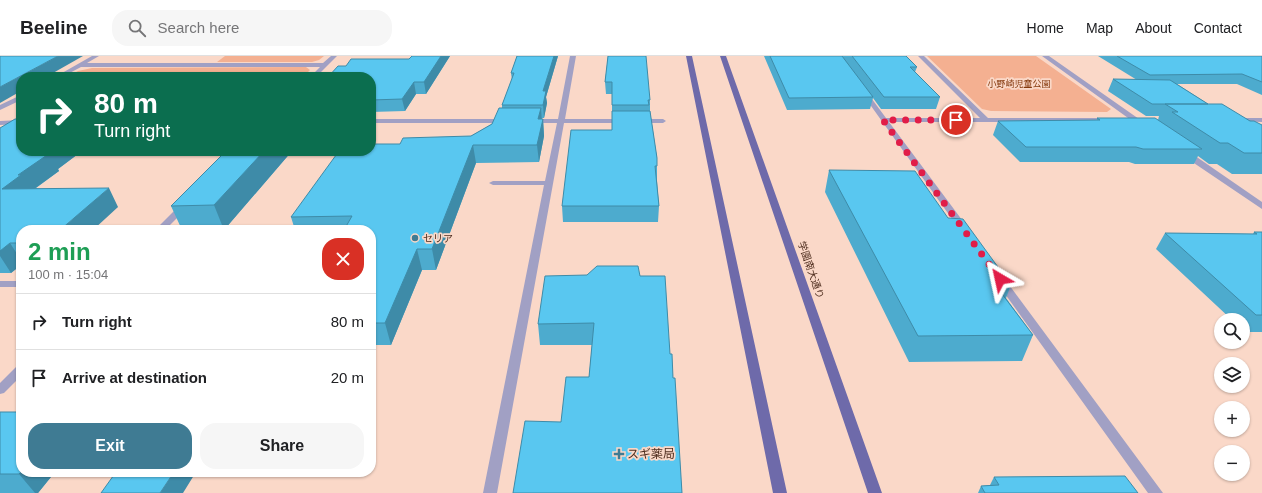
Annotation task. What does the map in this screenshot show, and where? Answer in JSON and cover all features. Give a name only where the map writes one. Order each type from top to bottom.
[{"type":"main road","points":[[689,56],[780,493]]},
{"type":"main road","name":"学園南大通り","points":[[723,56],[875,493]]},
{"type":"street","points":[[67,72],[96,56]]},
{"type":"street","points":[[318,72],[334,56]]},
{"type":"street","points":[[490,493],[572,56]]},
{"type":"street","points":[[921,56],[986,120]]},
{"type":"street","points":[[1045,56],[1150,129]]},
{"type":"street","points":[[79,65],[325,65]]},
{"type":"street","points":[[860,88],[969,236]]},
{"type":"street","points":[[0,108],[16,100]]},
{"type":"street","points":[[883,120],[1152,120]]},
{"type":"street","points":[[1223,120],[1262,120]]},
{"type":"street","points":[[376,121],[514,121]]},
{"type":"street","points":[[525,121],[663,121]]},
{"type":"street","points":[[0,122],[16,122]]},
{"type":"street","points":[[1177,147],[1262,206]]},
{"type":"street","points":[[493,183],[548,183]]},
{"type":"street","points":[[165,225],[188,202]]},
{"type":"street","points":[[992,268],[1156,493]]},
{"type":"street","points":[[0,284],[16,284]]},
{"type":"street","points":[[0,390],[16,374]]},
{"type":"green space","points":[[225,56],[324,56],[319,60],[312,62],[217,62]]},
{"type":"green space","name":"小野崎児童公園","points":[[927,56],[1036,56],[1111,109],[1107,112],[991,111],[982,109]]},
{"type":"green space","points":[[306,67],[310,70],[308,72],[76,72],[92,68]]},
{"type":"building","points":[[0,56],[58,56],[28,72],[16,72],[16,78],[0,87]]},
{"type":"building","points":[[412,56],[441,56],[424,82],[414,82],[402,99],[376,100],[376,72],[333,72],[338,66],[346,66],[351,59],[409,59]]},
{"type":"building","points":[[517,56],[554,56],[543,91],[546,91],[543,105],[502,105],[514,73],[511,73]]},
{"type":"building","points":[[608,56],[646,56],[650,100],[648,100],[649,105],[612,105],[612,82],[605,82]]},
{"type":"building","points":[[770,56],[842,56],[873,97],[789,98]]},
{"type":"building","points":[[852,56],[906,56],[917,67],[910,67],[940,97],[884,97]]},
{"type":"building","points":[[1117,56],[1262,56],[1262,82],[1242,74],[1150,75]]},
{"type":"building","points":[[1113,79],[1170,80],[1208,104],[1152,104]]},
{"type":"building","points":[[1165,104],[1222,104],[1250,121],[1254,121],[1262,125],[1262,153],[1244,153],[1228,143],[1220,143],[1172,112],[1178,112]]},
{"type":"building","points":[[499,108],[541,108],[538,119],[543,119],[537,145],[473,145],[432,249],[417,249],[385,323],[376,323],[376,225],[347,225],[352,216],[291,217],[335,156],[376,156],[376,144],[400,144],[403,138],[471,136],[492,124]]},
{"type":"building","points":[[612,111],[650,111],[657,158],[657,166],[655,166],[659,206],[562,206],[571,130],[612,130]]},
{"type":"building","points":[[1097,118],[1155,118],[1202,149],[1143,149],[1136,147],[1026,147],[998,121],[1100,120]]},
{"type":"building","points":[[16,119],[16,156],[46,156],[18,175],[21,175],[2,189],[109,188],[66,225],[16,225],[16,243],[10,243],[0,251],[0,128]]},
{"type":"building","points":[[221,156],[259,156],[214,205],[171,206]]},
{"type":"building","points":[[829,170],[915,171],[948,218],[963,219],[1011,285],[996,286],[1033,335],[918,336]]},
{"type":"building","points":[[1254,232],[1262,232],[1262,315],[1256,315],[1165,233],[1257,234]]},
{"type":"building","points":[[597,266],[638,266],[640,276],[665,276],[670,354],[672,354],[673,378],[675,378],[682,493],[513,493],[525,421],[561,422],[566,377],[589,377],[594,323],[538,324],[545,276],[587,275]]},
{"type":"building","points":[[0,412],[16,412],[16,474],[0,474]]},
{"type":"building","points":[[1125,476],[1138,493],[985,493],[981,486],[999,485],[994,477]]},
{"type":"building","points":[[112,477],[171,477],[160,493],[101,493]]},
{"type":"place","name":"セリア","points":[[415,238]]},
{"type":"place","name":"スギ薬局","points":[[619,454]]},
{"type":"route","points":[[956,120],[883,120],[1000,279]]}]
